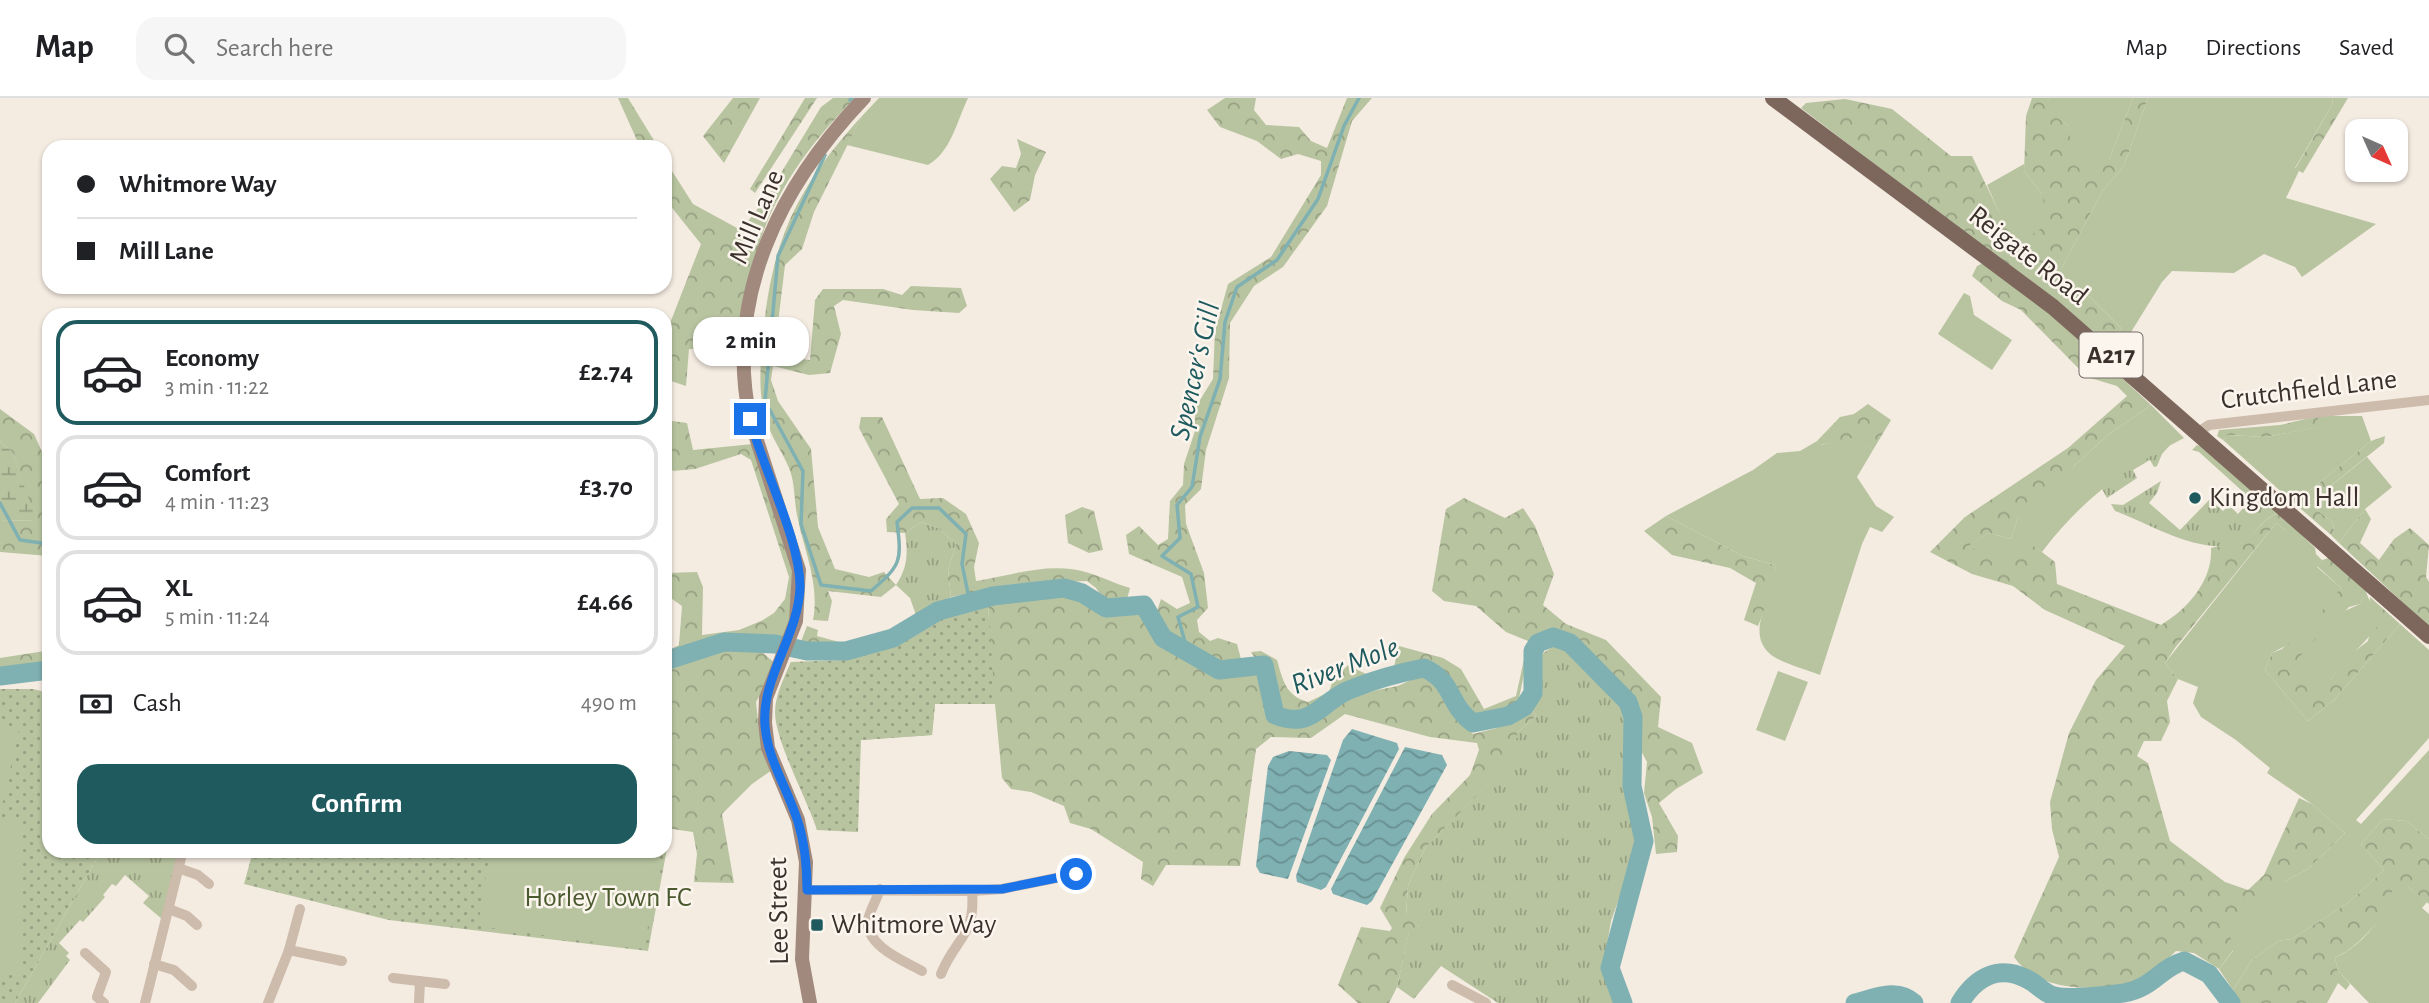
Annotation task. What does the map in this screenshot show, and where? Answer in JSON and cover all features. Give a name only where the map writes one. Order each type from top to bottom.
[{"type":"main road","name":"Reigate Road","points":[[1773,98],[2053,307],[2429,636]]},
{"type":"street","name":"Mill Lane","points":[[766,698],[792,633],[799,599],[799,570],[750,419],[746,399],[746,328],[762,256],[781,208],[812,157],[864,98]]},
{"type":"street","name":"Crutchfield Lane","points":[[2197,433],[2208,425],[2429,400]]},
{"type":"street","name":"Lee Street","points":[[766,698],[768,748],[798,820],[806,862],[807,890],[802,959],[810,1003]]},
{"type":"street","points":[[145,1003],[182,858]]},
{"type":"street","points":[[181,869],[198,875],[209,884]]},
{"type":"street","points":[[807,890],[972,891],[1002,889],[1076,874]]},
{"type":"street","points":[[880,889],[868,918],[869,931],[889,954],[922,971]]},
{"type":"street","points":[[941,974],[949,955],[967,934],[972,922],[972,891]]},
{"type":"street","points":[[169,909],[187,916],[197,925]]},
{"type":"street","points":[[268,1003],[289,950],[299,909]]},
{"type":"street","points":[[289,950],[342,961]]},
{"type":"street","points":[[85,953],[106,972],[97,997],[104,1003]]},
{"type":"street","points":[[154,964],[174,970],[192,986]]},
{"type":"street","points":[[393,978],[445,984]]},
{"type":"street","points":[[419,1003],[420,981]]},
{"type":"street","points":[[1452,985],[1486,1003]]},
{"type":"green space","points":[[618,98],[628,98],[654,140],[637,140]]},
{"type":"green space","points":[[733,98],[760,98],[724,163],[703,136]]},
{"type":"green space","points":[[805,98],[817,98],[755,193],[750,189]]},
{"type":"green space","points":[[833,98],[855,98],[808,151],[772,212],[753,268],[739,351],[689,349],[686,386],[672,381],[672,318],[701,244],[672,208],[672,171],[693,204],[737,228],[748,221],[764,201],[821,107]]},
{"type":"green space","points":[[879,98],[968,98],[948,144],[928,165],[847,145],[862,116]]},
{"type":"green space","points":[[1225,98],[1256,98],[1254,110],[1266,125],[1299,127],[1311,141],[1327,148],[1347,98],[1372,98],[1352,121],[1327,206],[1283,267],[1254,286],[1230,323],[1229,378],[1206,450],[1201,489],[1185,505],[1186,524],[1204,573],[1208,608],[1197,620],[1199,632],[1210,641],[1218,638],[1237,644],[1242,663],[1226,666],[1168,633],[1157,611],[1161,599],[1177,609],[1190,603],[1182,577],[1129,554],[1126,535],[1139,526],[1158,545],[1168,539],[1170,501],[1183,485],[1184,464],[1195,431],[1195,408],[1213,379],[1215,331],[1228,284],[1271,257],[1321,175],[1321,161],[1298,154],[1281,159],[1257,141],[1220,127],[1207,110]]},
{"type":"green space","points":[[2032,98],[2049,98],[2046,108],[2070,127],[2070,142],[2109,160],[2133,98],[2148,98],[2124,166],[2103,190],[2059,273],[2091,298],[2121,328],[2116,339],[2106,341],[1801,108],[1806,103],[1845,99],[1892,109],[1951,156],[1972,156],[2003,220],[2042,194],[2024,171],[2026,116]]},
{"type":"green space","points":[[2049,98],[2133,98],[2109,160],[2081,169],[2070,163],[2070,127],[2045,108]]},
{"type":"green space","points":[[2148,98],[2333,98],[2332,105],[2295,168],[2299,171],[2286,198],[2376,224],[2302,277],[2295,267],[2264,254],[2234,273],[2172,271],[2162,282],[2123,345],[2116,339],[2121,328],[2091,298],[2059,273],[2103,190],[2124,166]]},
{"type":"green space","points":[[2333,98],[2348,98],[2303,173],[2295,169],[2332,105]]},
{"type":"green space","points":[[862,116],[814,212],[802,249],[785,265],[774,356],[810,360],[815,300],[823,289],[883,289],[902,295],[911,286],[961,288],[967,306],[959,313],[913,310],[843,300],[834,306],[841,334],[830,373],[809,375],[773,366],[771,380],[778,401],[811,449],[818,527],[835,569],[869,577],[884,572],[896,585],[881,597],[828,591],[832,601],[828,621],[813,620],[813,580],[797,515],[791,473],[770,431],[761,395],[762,346],[771,278],[790,221],[819,169]]},
{"type":"green space","points":[[1017,139],[1046,152],[1035,175],[1030,200],[1014,212],[990,179],[1002,166],[1016,168],[1021,154]]},
{"type":"green space","points":[[2024,164],[2024,171],[2042,194],[2048,224],[2028,237],[2003,221],[1987,185]]},
{"type":"green space","points":[[1983,263],[2066,326],[2151,405],[2109,434],[2018,517],[2011,539],[1989,533],[1969,546],[2030,543],[2055,562],[2057,584],[2161,625],[2180,611],[2197,593],[2208,571],[2211,548],[2241,541],[2278,513],[2294,527],[2289,533],[2276,523],[2175,648],[2165,663],[2178,679],[2167,701],[2170,722],[2161,741],[2144,741],[2137,756],[2148,763],[2170,841],[2225,882],[2248,890],[2264,875],[2299,798],[2312,804],[2345,833],[2308,869],[2285,881],[2219,969],[2194,953],[2176,951],[2158,969],[2142,979],[2122,985],[2088,988],[2071,987],[2038,977],[2025,969],[2014,957],[2059,857],[2052,829],[2050,802],[2069,733],[2096,680],[2125,646],[2045,610],[2013,586],[1972,574],[1930,552],[1965,517],[2068,448],[2127,396],[2117,386],[2087,377],[2021,310],[2002,301],[1972,276],[1977,266]]},
{"type":"green space","points":[[1964,293],[1970,296],[1974,315],[2012,340],[1992,370],[1938,334]]},
{"type":"green space","points":[[1868,404],[1891,420],[1873,450],[1852,439],[1820,445],[1817,441],[1840,417],[1854,414]]},
{"type":"green space","points":[[2151,405],[2184,438],[2106,486],[2073,516],[2042,552],[2030,544],[2002,564],[1968,546],[1989,533],[2011,539],[2018,517],[2030,497],[2074,466],[2109,434]]},
{"type":"green space","points":[[0,409],[34,434],[42,452],[42,555],[0,552],[0,520],[35,521],[13,453],[0,441]]},
{"type":"green space","points":[[2319,416],[2318,427],[2266,437],[2228,435],[2223,440],[2217,436],[2219,430],[2280,425]]},
{"type":"green space","points":[[2319,416],[2362,416],[2371,441],[2294,503],[2223,440],[2228,435],[2266,437],[2317,427]]},
{"type":"green space","points":[[861,417],[882,417],[920,499],[943,498],[966,514],[979,543],[974,567],[976,581],[1032,570],[1061,568],[1094,575],[1130,588],[1127,599],[1103,599],[1087,581],[1014,584],[951,597],[948,570],[956,544],[938,528],[921,522],[905,533],[887,532],[886,519],[899,504],[859,428]]},
{"type":"green space","points":[[672,421],[687,423],[693,450],[753,444],[792,548],[796,605],[782,638],[702,643],[672,654],[672,648],[679,645],[682,606],[672,599],[672,573],[697,572],[703,587],[702,635],[739,630],[774,613],[785,599],[789,577],[751,460],[741,454],[695,469],[673,471]]},
{"type":"green space","points":[[2385,436],[2384,443],[2309,503],[2333,523],[2334,531],[2331,535],[2294,503],[2371,441]]},
{"type":"green space","points":[[1852,438],[1873,450],[1857,477],[1876,506],[1894,517],[1882,532],[1870,527],[1862,544],[1820,675],[1780,660],[1769,653],[1762,643],[1761,621],[1775,576],[1775,565],[1743,556],[1666,516],[1753,470],[1777,453],[1800,451],[1817,441],[1821,445]]},
{"type":"green space","points":[[0,441],[13,453],[36,521],[0,520]]},
{"type":"green space","points":[[2171,444],[2162,454],[2157,466],[2154,467],[2150,460],[2133,470],[2137,478],[2107,498],[2101,487],[2126,469]]},
{"type":"green space","points":[[2197,445],[2205,448],[2278,513],[2266,520],[2241,543],[2219,546],[2189,541],[2115,511],[2111,504],[2123,505],[2161,481],[2157,493],[2149,503],[2180,530],[2210,499],[2223,511],[2229,505],[2238,514],[2251,499],[2199,452],[2192,450]]},
{"type":"green space","points":[[2367,457],[2392,487],[2365,509],[2339,543],[2331,535],[2334,531],[2333,523],[2309,503]]},
{"type":"green space","points":[[1464,498],[1505,518],[1523,508],[1535,526],[1554,574],[1543,605],[1566,624],[1606,640],[1661,697],[1658,727],[1692,743],[1703,773],[1659,803],[1678,836],[1677,852],[1656,854],[1652,817],[1644,793],[1647,762],[1639,747],[1640,712],[1573,641],[1551,631],[1531,640],[1518,703],[1491,714],[1473,716],[1437,667],[1427,664],[1413,665],[1393,671],[1399,646],[1443,658],[1461,669],[1484,709],[1516,696],[1528,641],[1506,632],[1476,606],[1444,601],[1432,591],[1446,509]]},
{"type":"green space","points":[[1082,507],[1094,511],[1103,550],[1089,553],[1068,543],[1065,515]]},
{"type":"green space","points":[[2365,509],[2371,519],[2360,543],[2379,560],[2394,539],[2410,528],[2429,545],[2426,577],[2429,582],[2429,627],[2339,543]]},
{"type":"green space","points":[[1666,516],[1743,556],[1775,565],[1777,579],[1758,626],[1744,620],[1756,583],[1730,568],[1672,555],[1644,531]]},
{"type":"green space","points":[[921,522],[938,528],[956,544],[948,570],[951,597],[916,615],[910,598],[896,585],[906,560],[905,533]]},
{"type":"green space","points":[[2276,523],[2288,532],[2294,527],[2315,548],[2316,554],[2322,560],[2317,567],[2341,588],[2300,638],[2272,653],[2265,670],[2308,721],[2335,699],[2400,624],[2429,650],[2429,738],[2356,820],[2361,824],[2429,750],[2429,839],[2406,821],[2383,819],[2361,844],[2384,870],[2349,902],[2292,939],[2278,941],[2252,960],[2233,990],[2219,969],[2233,951],[2229,929],[2285,881],[2308,869],[2345,833],[2312,804],[2267,773],[2270,768],[2236,740],[2201,717],[2193,703],[2198,687],[2178,679],[2165,663]]},
{"type":"green space","points":[[2329,558],[2367,591],[2360,604],[2349,607],[2296,662],[2330,680],[2345,659],[2368,641],[2374,613],[2369,606],[2370,597],[2400,624],[2335,699],[2308,721],[2265,670],[2272,653],[2282,649],[2341,588],[2317,566],[2322,560]]},
{"type":"green space","points":[[1063,591],[1107,610],[1138,610],[1162,643],[1201,668],[1224,675],[1252,672],[1264,676],[1272,721],[1283,725],[1292,727],[1310,723],[1350,698],[1397,686],[1426,674],[1443,685],[1448,703],[1473,734],[1497,728],[1532,709],[1536,716],[1518,732],[1510,762],[1425,848],[1408,886],[1406,914],[1423,930],[1420,937],[1409,932],[1397,987],[1389,1003],[1358,1003],[1338,985],[1361,927],[1390,931],[1392,928],[1380,908],[1404,858],[1432,814],[1470,775],[1479,750],[1477,743],[1430,737],[1345,714],[1311,738],[1271,737],[1256,749],[1240,866],[1166,865],[1153,886],[1141,879],[1143,862],[1091,829],[1070,823],[1064,806],[1031,792],[1011,789],[1002,778],[995,704],[935,704],[932,735],[861,740],[809,805],[780,735],[778,703],[791,662],[805,675],[989,620],[988,604]]},
{"type":"green space","points":[[2366,592],[2379,624],[2330,680],[2308,679],[2295,662],[2338,614],[2360,604]]},
{"type":"green space","points":[[988,604],[995,704],[935,704],[932,735],[861,740],[858,832],[817,830],[786,755],[775,713],[780,687],[791,662],[843,660],[877,651],[905,638],[931,619]]},
{"type":"green space","points":[[807,626],[818,630],[817,636],[839,642],[839,645],[800,644]]},
{"type":"green space","points":[[1552,647],[1563,648],[1583,662],[1616,695],[1627,716],[1628,794],[1640,840],[1611,921],[1603,969],[1618,1003],[1498,1003],[1441,966],[1414,999],[1397,987],[1409,931],[1423,930],[1406,915],[1408,886],[1425,848],[1509,762],[1518,732],[1536,716],[1532,709],[1540,688],[1542,654]]},
{"type":"green space","points":[[717,649],[761,651],[777,665],[756,702],[759,731],[772,770],[752,784],[722,814],[734,883],[694,882],[697,854],[693,832],[672,829],[672,665]]},
{"type":"green space","points":[[42,651],[42,663],[0,668],[0,658]]},
{"type":"green space","points":[[1261,651],[1277,660],[1290,692],[1308,702],[1329,692],[1333,680],[1348,665],[1366,674],[1363,681],[1341,687],[1308,713],[1291,714],[1279,711],[1269,663],[1255,658],[1251,652]]},
{"type":"green space","points":[[1778,671],[1808,682],[1785,741],[1756,730]]},
{"type":"green space","points":[[0,689],[33,689],[42,691],[42,858],[97,858],[15,1003],[0,1003]]},
{"type":"green space","points":[[0,726],[19,730],[2,806],[0,806]]},
{"type":"green space","points":[[0,817],[21,819],[22,975],[0,974]]},
{"type":"green space","points":[[2383,819],[2406,821],[2429,839],[2429,904],[2408,887],[2366,935],[2335,958],[2338,971],[2350,984],[2346,990],[2338,983],[2327,1003],[2240,1003],[2233,990],[2252,960],[2278,941],[2292,939],[2349,902],[2384,870],[2361,844]]},
{"type":"green space","points":[[97,858],[178,858],[162,919],[143,903],[149,896],[125,875],[116,886],[112,884],[103,895],[105,897],[83,922],[80,920],[59,943],[69,953],[66,956],[70,960],[38,1003],[15,1003]]},
{"type":"green space","name":"Horley Town FC","points":[[251,858],[665,858],[648,951],[389,920],[244,884]]},
{"type":"green space","points":[[489,858],[660,858],[644,949],[478,926]]},
{"type":"green space","points":[[2396,887],[2408,887],[2427,902],[2422,908],[2429,914],[2429,1003],[2369,1003],[2338,971],[2335,958],[2351,949],[2369,932],[2386,910],[2383,902]]},
{"type":"water","points":[[1352,729],[1397,743],[1399,749],[1326,887],[1321,890],[1297,882],[1296,876],[1343,740]]},
{"type":"water","points":[[1405,747],[1442,755],[1447,765],[1372,901],[1367,905],[1333,894],[1331,889]]},
{"type":"water","points":[[1289,751],[1327,755],[1331,760],[1288,879],[1260,873],[1256,866],[1268,766],[1273,757]]},
{"type":"waterway","name":"Spencer's Gill","points":[[1188,653],[1178,617],[1198,607],[1191,574],[1162,556],[1180,538],[1177,505],[1192,487],[1200,437],[1220,379],[1225,322],[1237,287],[1277,260],[1318,199],[1344,126],[1359,98]]},
{"type":"waterway","points":[[825,155],[778,256],[765,401],[803,471],[801,524],[821,585],[871,591],[897,562],[897,522],[912,508],[939,508],[966,534],[962,564],[970,603]]},
{"type":"waterway","points":[[0,503],[20,540],[42,543]]},
{"type":"waterway","name":"River Mole","points":[[672,659],[724,642],[775,644],[807,651],[846,651],[893,638],[938,611],[993,596],[1064,588],[1082,593],[1106,608],[1144,605],[1163,638],[1219,670],[1264,665],[1275,715],[1288,719],[1307,717],[1349,690],[1424,668],[1441,680],[1459,709],[1473,723],[1508,716],[1524,707],[1533,693],[1533,651],[1538,643],[1553,637],[1570,643],[1628,702],[1633,717],[1632,786],[1644,841],[1610,968],[1623,1003]]},
{"type":"waterway","name":"River Mole","points":[[0,676],[42,671]]},
{"type":"waterway","name":"River Mole","points":[[1960,1003],[1980,980],[1997,973],[2016,975],[2054,996],[2089,997],[2124,993],[2142,987],[2184,961],[2209,974],[2231,1003]]},
{"type":"waterway","name":"River Mole","points":[[1855,1003],[1893,995],[1907,998],[1914,1003]]},
{"type":"place","name":"Kingdom Hall","points":[[2195,498]]},
{"type":"place","name":"Whitmore Way","points":[[817,925]]},
{"type":"route","points":[[750,419],[799,570],[796,621],[766,698],[765,723],[768,748],[798,820],[806,862],[807,890],[972,891],[1002,889],[1076,874]]}]
